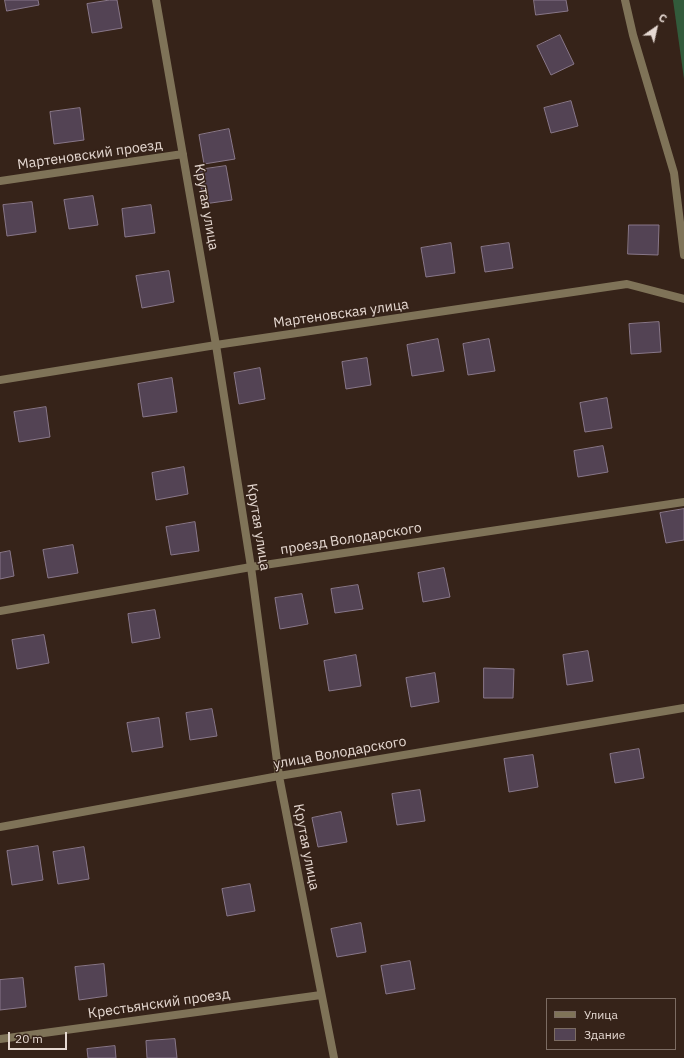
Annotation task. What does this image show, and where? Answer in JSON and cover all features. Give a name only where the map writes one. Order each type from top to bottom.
[{"type":"street","name":"Крутая улица","points":[[156,0],[216,345],[251,567],[279,776],[334,1058]]},
{"type":"street","points":[[625,0],[674,173],[684,255]]},
{"type":"street","name":"Мартеновский проезд","points":[[0,181],[183,154]]},
{"type":"street","name":"Мартеновская улица","points":[[0,380],[216,345],[627,284],[684,299]]},
{"type":"street","name":"проезд Володарского","points":[[0,611],[251,567],[684,502]]},
{"type":"street","name":"улица Володарского","points":[[0,827],[279,776],[684,708]]},
{"type":"street","name":"Крестьянский проезд","points":[[0,1039],[321,995]]},
{"type":"green space","points":[[673,0],[684,0],[684,79]]},
{"type":"building","points":[[5,0],[38,0],[39,5],[7,11]]},
{"type":"building","points":[[117,0],[122,28],[92,33],[87,4]]},
{"type":"building","points":[[534,0],[566,0],[568,11],[536,15]]},
{"type":"building","points":[[560,35],[574,64],[551,75],[537,46]]},
{"type":"building","points":[[571,101],[578,126],[551,133],[544,108]]},
{"type":"building","points":[[80,108],[84,140],[54,144],[50,112]]},
{"type":"building","points":[[229,129],[235,159],[204,164],[199,135]]},
{"type":"building","points":[[226,166],[232,200],[204,204],[198,170]]},
{"type":"building","points":[[93,196],[98,225],[69,229],[64,200]]},
{"type":"building","points":[[32,202],[36,232],[7,236],[3,205]]},
{"type":"building","points":[[151,205],[155,233],[125,237],[122,209]]},
{"type":"building","points":[[629,225],[659,225],[658,255],[628,254]]},
{"type":"building","points":[[451,243],[455,273],[426,277],[421,248]]},
{"type":"building","points":[[509,243],[513,268],[485,272],[481,247]]},
{"type":"building","points":[[169,271],[174,302],[142,308],[136,276]]},
{"type":"building","points":[[659,322],[661,352],[631,354],[629,324]]},
{"type":"building","points":[[438,339],[444,371],[412,376],[407,345]]},
{"type":"building","points":[[489,339],[495,371],[468,375],[463,344]]},
{"type":"building","points":[[367,358],[371,385],[346,389],[342,362]]},
{"type":"building","points":[[260,368],[265,399],[239,404],[234,373]]},
{"type":"building","points":[[172,378],[177,412],[143,417],[138,384]]},
{"type":"building","points":[[607,398],[612,428],[585,432],[580,403]]},
{"type":"building","points":[[46,407],[50,437],[19,442],[14,412]]},
{"type":"building","points":[[603,446],[608,472],[578,477],[574,451]]},
{"type":"building","points":[[184,467],[188,494],[156,500],[152,473]]},
{"type":"building","points":[[684,509],[684,540],[666,543],[660,513]]},
{"type":"building","points":[[195,522],[199,551],[171,555],[166,527]]},
{"type":"building","points":[[73,545],[78,573],[48,578],[43,550]]},
{"type":"building","points":[[10,551],[14,576],[0,579],[0,553]]},
{"type":"building","points":[[444,568],[450,597],[423,602],[418,573]]},
{"type":"building","points":[[358,585],[363,609],[335,613],[331,589]]},
{"type":"building","points":[[302,594],[308,624],[280,629],[275,598]]},
{"type":"building","points":[[155,610],[160,638],[132,643],[128,614]]},
{"type":"building","points":[[44,635],[49,663],[17,669],[12,640]]},
{"type":"building","points":[[588,651],[593,681],[567,685],[563,655]]},
{"type":"building","points":[[356,655],[361,686],[329,691],[324,661]]},
{"type":"building","points":[[484,668],[514,669],[513,698],[484,698]]},
{"type":"building","points":[[435,673],[439,702],[411,707],[406,678]]},
{"type":"building","points":[[212,709],[217,736],[190,740],[186,713]]},
{"type":"building","points":[[159,718],[163,747],[132,752],[127,723]]},
{"type":"building","points":[[639,749],[644,778],[615,783],[610,754]]},
{"type":"building","points":[[533,755],[538,787],[509,792],[504,759]]},
{"type":"building","points":[[420,790],[425,821],[397,825],[392,794]]},
{"type":"building","points":[[341,812],[347,842],[318,847],[312,818]]},
{"type":"building","points":[[38,846],[43,880],[12,885],[7,851]]},
{"type":"building","points":[[84,847],[89,879],[58,884],[53,852]]},
{"type":"building","points":[[250,884],[255,911],[227,916],[222,889]]},
{"type":"building","points":[[361,923],[366,952],[337,957],[331,929]]},
{"type":"building","points":[[410,961],[415,989],[386,994],[381,966]]},
{"type":"building","points":[[104,964],[107,996],[79,1000],[75,967]]},
{"type":"building","points":[[23,978],[26,1007],[0,1010],[0,980]]},
{"type":"building","points":[[175,1039],[177,1058],[147,1058],[146,1041]]},
{"type":"building","points":[[115,1046],[116,1058],[88,1058],[87,1049]]}]
